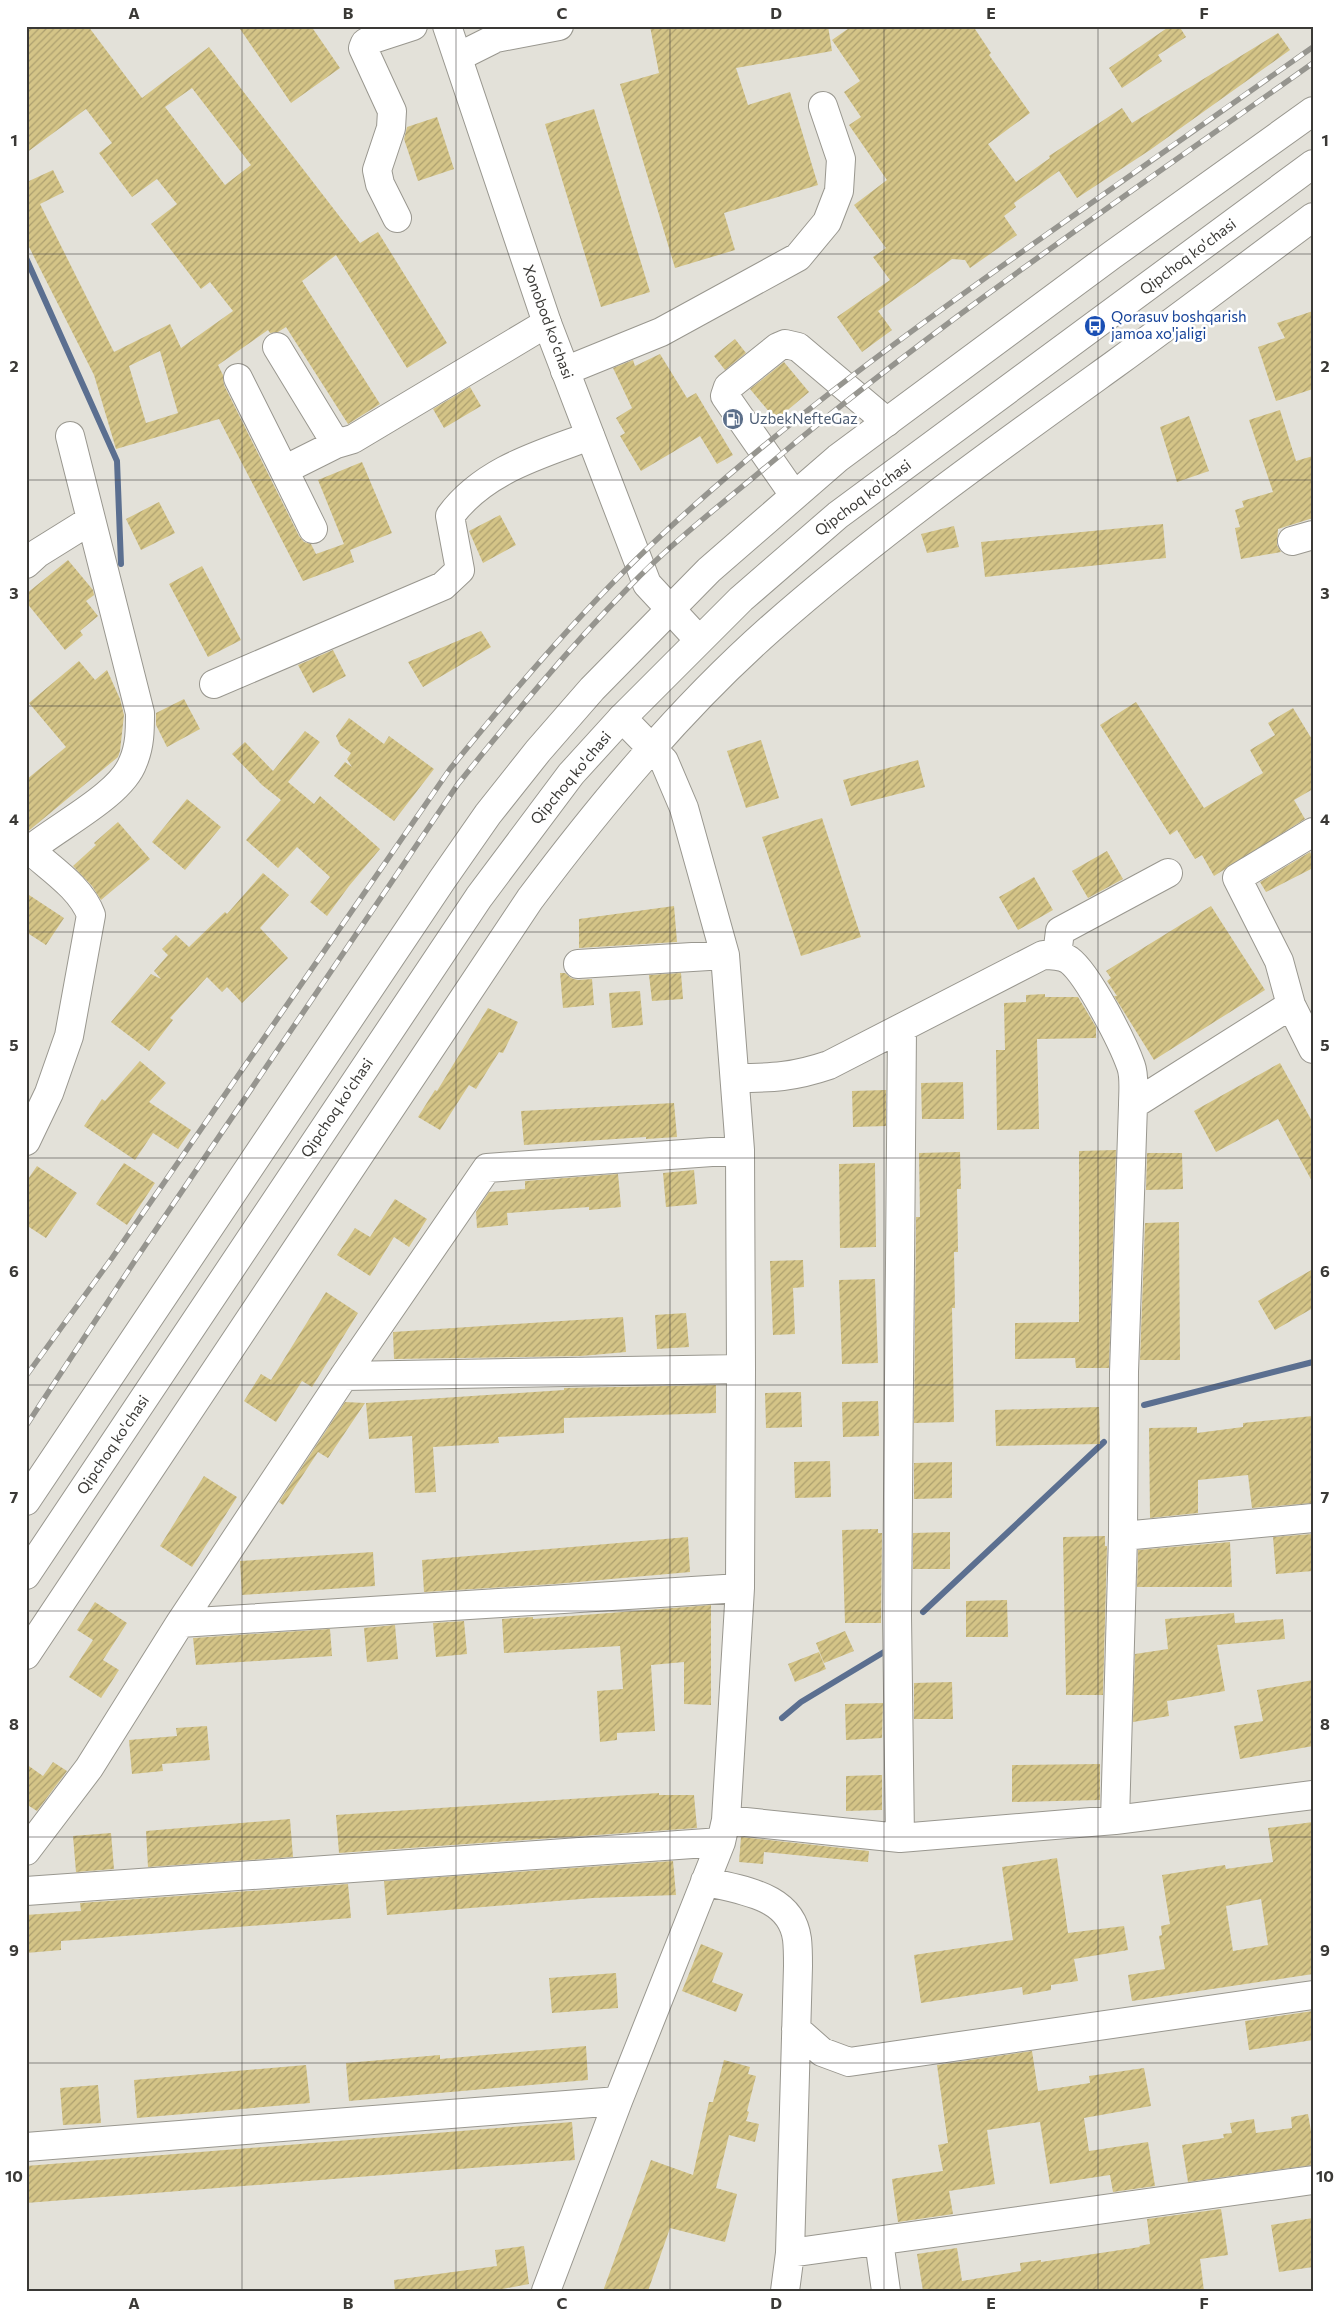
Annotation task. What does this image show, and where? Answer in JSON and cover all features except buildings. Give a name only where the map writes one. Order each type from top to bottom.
[{"type":"street","points":[[397,218],[380,184],[377,170],[391,128],[392,112],[363,48],[365,43],[370,40],[413,26]]},
{"type":"street","name":"Xonobod koʻchasi","points":[[447,26],[547,323],[647,584],[699,640]]},
{"type":"street","points":[[458,57],[496,38],[559,26]]},
{"type":"street","points":[[565,371],[661,332],[798,257],[827,222],[839,191],[841,159],[824,106]]},
{"type":"street","points":[[26,1501],[488,814],[592,689],[709,570],[838,458],[1112,255],[1313,111]]},
{"type":"street","name":"Qipchoq ko'chasi","points":[[26,1575],[479,897],[571,774],[622,718],[741,600],[838,515],[1313,164]]},
{"type":"street","points":[[26,1655],[530,899],[603,804],[652,748],[769,631],[905,517],[1313,217]]},
{"type":"street","points":[[284,470],[336,444],[353,439],[547,323]]},
{"type":"street","points":[[794,495],[725,396],[728,388],[778,347],[785,344],[798,347],[887,422]]},
{"type":"street","points":[[277,347],[336,444]]},
{"type":"street","points":[[238,378],[313,530]]},
{"type":"street","points":[[26,1141],[49,1093],[69,1036],[91,914],[87,903],[79,894],[28,852],[112,791],[133,764],[140,739],[140,713],[70,436]]},
{"type":"street","points":[[214,684],[443,586],[460,570],[450,516],[463,498],[510,466],[590,436]]},
{"type":"street","points":[[30,553],[91,520]]},
{"type":"street","points":[[546,2291],[723,1831],[740,1588],[740,1150],[725,955],[684,808],[664,761],[592,689]]},
{"type":"street","points":[[1313,832],[1237,878],[1279,962],[1291,1005],[1313,1049]]},
{"type":"street","points":[[1057,955],[1060,931],[1168,873]]},
{"type":"street","points":[[578,964],[725,955]]},
{"type":"street","points":[[735,1078],[781,1078],[806,1073],[829,1065],[1043,955],[1057,955],[1068,960],[1077,968],[1102,1006],[1132,1068],[1133,1105],[1124,1372],[1123,1536],[1115,1820]]},
{"type":"street","points":[[1133,1105],[1291,1005]]},
{"type":"street","points":[[900,1838],[897,1616],[902,1028]]},
{"type":"street","points":[[26,1851],[89,1768],[180,1623],[344,1376],[487,1168],[740,1150]]},
{"type":"street","points":[[344,1376],[741,1368]]},
{"type":"street","points":[[1123,1536],[1313,1518]]},
{"type":"street","points":[[180,1623],[740,1588]]},
{"type":"street","points":[[26,1891],[723,1831],[900,1838],[1115,1820],[1313,1795]]},
{"type":"street","points":[[705,1881],[769,1899],[786,1912],[797,1938],[790,2253],[785,2291]]},
{"type":"street","points":[[796,2029],[822,2052],[848,2062],[1313,1995]]},
{"type":"street","points":[[26,2147],[618,2100]]},
{"type":"street","points":[[790,2253],[1313,2180]]},
{"type":"street","points":[[879,2241],[886,2291]]},
{"type":"waterway","points":[[26,258],[117,461],[121,564]]},
{"type":"waterway","points":[[1144,1405],[1313,1362]]},
{"type":"waterway","points":[[923,1612],[1104,1442]]},
{"type":"waterway","points":[[782,1718],[801,1702],[884,1652]]},
{"type":"railway","points":[[26,1376],[112,1258],[450,769],[501,706],[609,586],[667,530],[757,451],[898,341],[1313,47]]},
{"type":"railway","points":[[26,1426],[136,1259],[458,784],[540,684],[605,611],[645,571],[698,523],[903,357],[1038,257],[1313,63]]},
{"type":"place","name":"Qorasuv boshqarish jamoa xo'jaligi","points":[[1095,326]]},
{"type":"place","name":"UzbekNefteGaz","points":[[733,419]]}]
